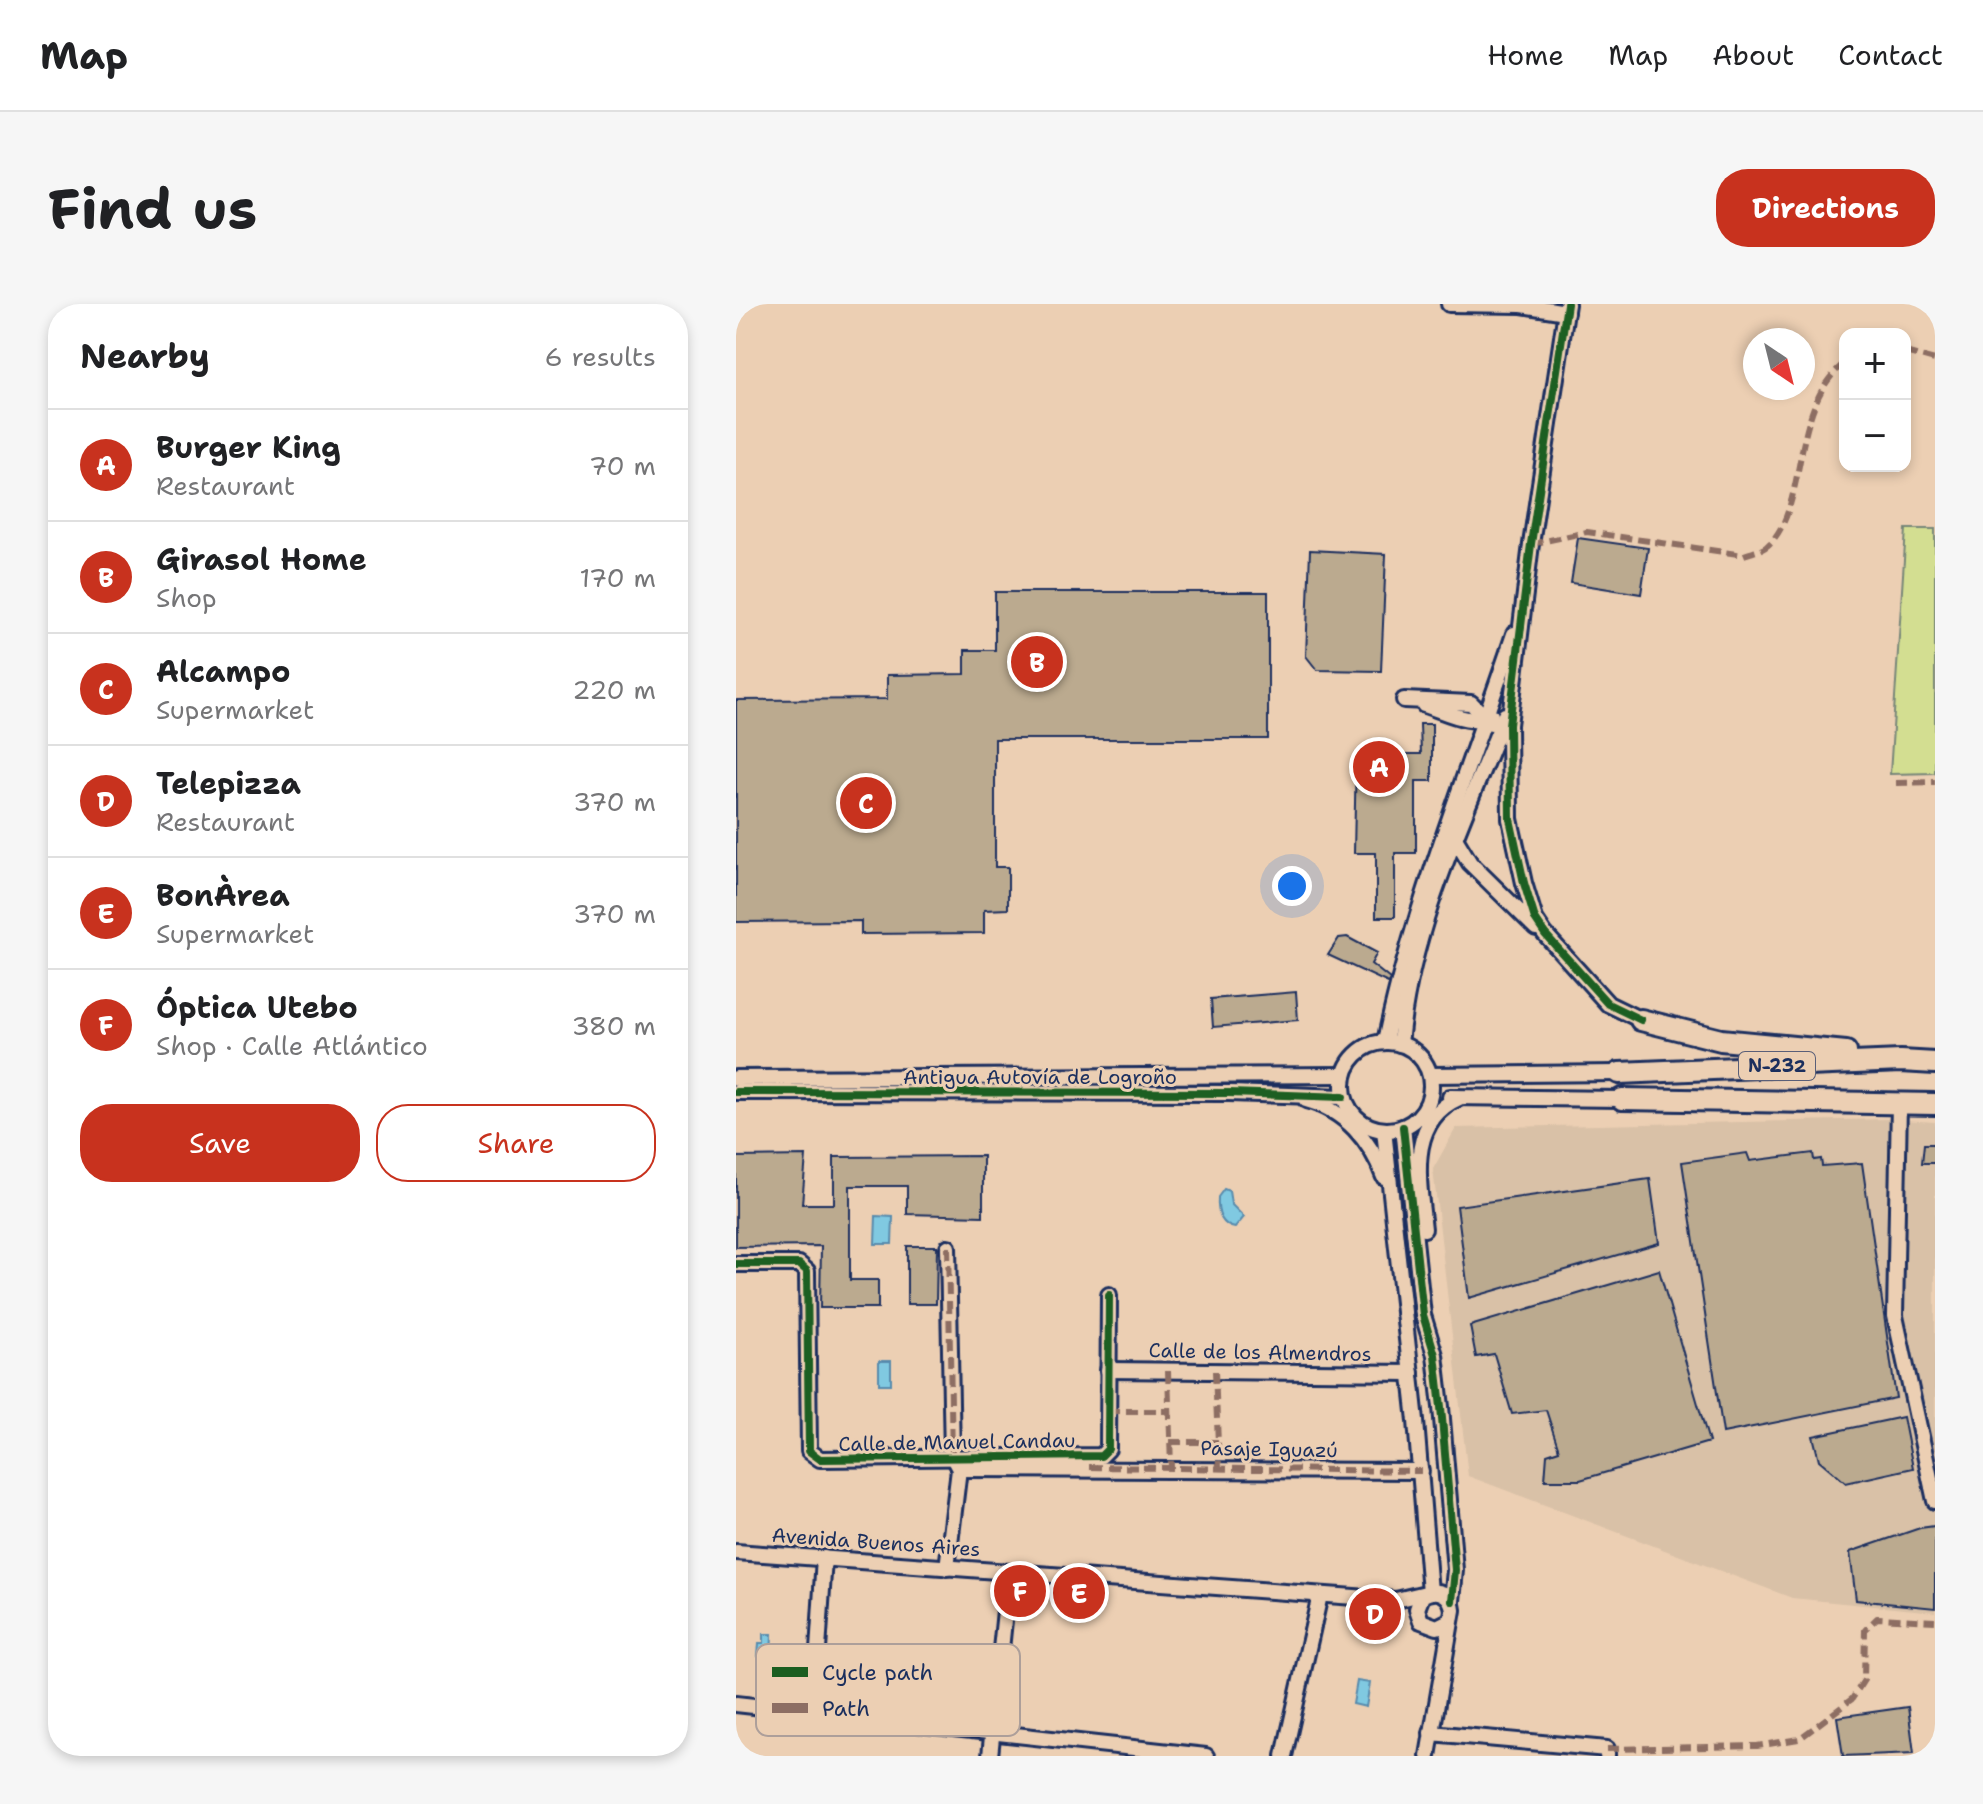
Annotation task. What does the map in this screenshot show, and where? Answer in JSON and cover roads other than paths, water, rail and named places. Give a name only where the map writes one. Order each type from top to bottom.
[{"type":"highway","points":[[1641,1020],[1734,1042],[1874,1055],[1901,1061]]},
{"type":"highway","name":"N-232","points":[[1619,1073],[1901,1061],[1935,1063]]},
{"type":"highway","name":"N-232","points":[[1622,1099],[1935,1104]]},
{"type":"street","points":[[1449,304],[1567,308],[1524,604],[1513,696],[1508,785],[1510,819],[1535,919],[1553,945]]},
{"type":"street","points":[[1393,1043],[1401,964],[1419,902],[1477,749],[1524,604]]},
{"type":"street","points":[[1496,689],[1471,703],[1404,700],[1462,719],[1487,718],[1513,696]]},
{"type":"street","points":[[1393,1043],[1429,911],[1513,696]]},
{"type":"street","points":[[1471,703],[1494,728],[1492,748]]},
{"type":"street","points":[[1462,719],[1472,732],[1477,749]]},
{"type":"street","points":[[1456,840],[1470,863],[1608,1004],[1641,1020]]},
{"type":"street","points":[[1393,1043],[1424,1062],[1430,1075],[1429,1097],[1418,1118],[1403,1127],[1384,1130],[1363,1125],[1353,1116],[1343,1097],[1343,1075],[1358,1052],[1393,1043]]},
{"type":"street","points":[[1430,1075],[1619,1073]]},
{"type":"street","name":"Antigua Autovía de Logroño","points":[[736,1078],[1343,1075]]},
{"type":"street","name":"Antigua Autovía de Logroño","points":[[736,1092],[1343,1097]]},
{"type":"street","points":[[1290,1096],[1330,1109],[1351,1124],[1377,1158],[1392,1202]]},
{"type":"street","points":[[1429,1097],[1622,1099]]},
{"type":"street","points":[[1428,1756],[1453,1610],[1455,1570],[1418,1167],[1419,1148],[1438,1110],[1459,1098]]},
{"type":"street","points":[[1899,1103],[1895,1316],[1935,1501]]},
{"type":"street","points":[[1403,1127],[1423,1315],[1435,1355]]},
{"type":"street","points":[[1384,1130],[1421,1471],[1428,1592],[1417,1604],[1418,1614],[1428,1626],[1443,1665]]},
{"type":"street","points":[[947,1568],[956,1462],[948,1247]]},
{"type":"street","name":"Calle de Manuel Candau","points":[[736,1264],[799,1264],[807,1271],[809,1451],[820,1459],[956,1462],[1101,1456],[1108,1449],[1109,1295]]},
{"type":"street","name":"Calle de los Almendros","points":[[1108,1370],[1411,1373]]},
{"type":"street","name":"Pasaje Iguazú","points":[[956,1462],[1421,1471]]},
{"type":"street","name":"Avenida Buenos Aires","points":[[736,1552],[1396,1600],[1428,1592]]},
{"type":"street","points":[[818,1644],[824,1558]]},
{"type":"street","points":[[1002,1644],[1009,1572]]},
{"type":"street","points":[[1428,1592],[1443,1593],[1452,1601]]},
{"type":"street","points":[[1284,1756],[1320,1595]]},
{"type":"street","name":"Avenida Buenos Aires","points":[[1396,1600],[1418,1614]]},
{"type":"street","points":[[1428,1626],[1441,1626],[1449,1621]]},
{"type":"street","points":[[736,1704],[756,1706]]},
{"type":"street","points":[[1431,1733],[1607,1753]]},
{"type":"street","points":[[1020,1734],[1206,1756]]},
{"type":"street","points":[[990,1756],[992,1736]]},
{"type":"water","points":[[1224,1189],[1229,1191],[1231,1204],[1244,1217],[1235,1228],[1223,1221],[1219,1212],[1218,1197]]},
{"type":"water","points":[[876,1216],[893,1217],[892,1244],[875,1244]]},
{"type":"water","points":[[879,1361],[891,1361],[891,1384],[879,1384]]},
{"type":"water","points":[[764,1634],[772,1634],[772,1644],[759,1644],[764,1643]]},
{"type":"water","points":[[1357,1681],[1370,1683],[1366,1707],[1353,1704]]},
{"type":"place","name":"Girasol Home","points":[[1037,662]]},
{"type":"place","name":"Burger King","points":[[1379,767]]},
{"type":"place","name":"Alcampo","points":[[866,803]]},
{"type":"place","name":"Óptica Utebo","points":[[1020,1591]]},
{"type":"place","name":"BonÀrea","points":[[1079,1593]]},
{"type":"place","name":"Telepizza","points":[[1375,1614]]}]
